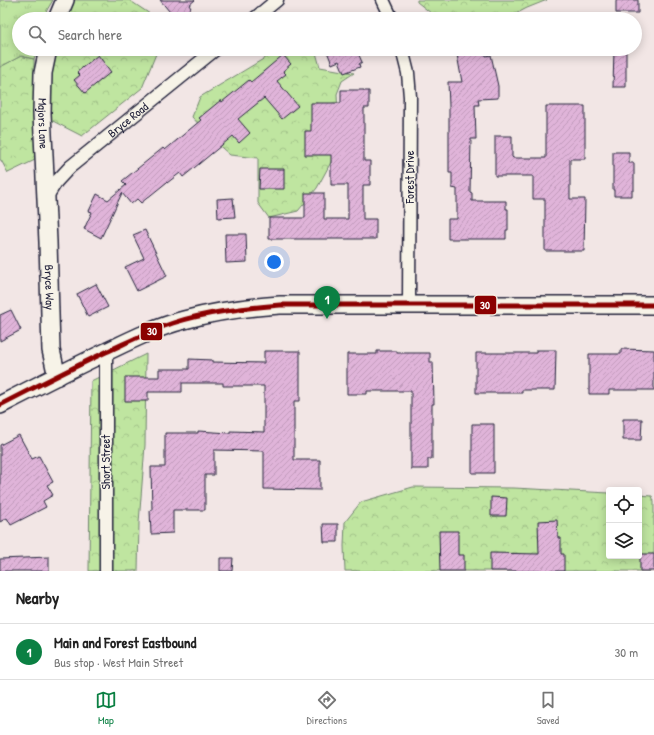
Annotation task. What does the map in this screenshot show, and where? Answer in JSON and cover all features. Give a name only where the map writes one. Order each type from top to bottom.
[{"type":"main road","points":[[60,12],[65,0]]},
{"type":"main road","name":"Majors Lane","points":[[46,198],[42,113],[43,73],[47,56]]},
{"type":"main road","name":"Bryce Way","points":[[46,198],[51,350],[52,360],[58,376]]},
{"type":"main road","points":[[0,405],[120,345],[184,320],[215,312],[248,307],[280,305],[654,305]]},
{"type":"street","points":[[262,12],[277,0]]},
{"type":"street","points":[[383,0],[389,12]]},
{"type":"street","name":"Bryce Road","points":[[46,198],[56,182],[70,167],[207,56]]},
{"type":"street","name":"Forest Drive","points":[[404,56],[408,73],[410,103],[409,305]]},
{"type":"street","name":"Short Street","points":[[106,352],[106,571]]},
{"type":"green space","points":[[0,0],[53,0],[47,12],[12,12],[12,56],[21,56],[0,67]]},
{"type":"green space","points":[[73,0],[129,0],[147,12],[68,12]]},
{"type":"green space","points":[[417,0],[547,0],[519,12],[430,12],[417,2]]},
{"type":"green space","points":[[21,56],[34,59],[35,160],[8,173],[0,160],[0,67]]},
{"type":"green space","points":[[21,56],[35,56],[34,59]]},
{"type":"green space","points":[[54,56],[155,56],[142,88],[82,136],[47,118],[50,74]]},
{"type":"green space","points":[[268,56],[317,56],[320,67],[354,73],[342,81],[337,94],[337,151],[317,188],[298,211],[269,218],[258,203],[258,158],[230,155],[214,141],[192,117],[200,97]]},
{"type":"green space","points":[[146,354],[145,445],[139,523],[138,571],[89,571],[91,381]]},
{"type":"green space","points":[[413,487],[514,488],[606,493],[606,559],[642,559],[642,495],[652,496],[654,501],[654,554],[651,571],[345,571],[345,522],[361,502]]},
{"type":"building","points":[[160,0],[195,0],[189,5],[191,8],[185,12],[170,12]]},
{"type":"building","points":[[616,0],[638,0],[638,12],[616,12]]},
{"type":"building","points":[[99,56],[111,72],[85,93],[74,80],[80,75],[77,72]]},
{"type":"building","points":[[282,56],[284,56],[291,64],[283,71],[286,74],[277,81],[298,106],[282,119],[264,98],[238,119],[250,133],[239,143],[233,136],[183,177],[180,173],[141,203],[137,199],[131,204],[122,193],[101,238],[84,229],[92,212],[89,211],[97,194],[108,200],[126,185],[122,181],[163,148],[165,150],[201,120],[199,118],[221,100],[222,102],[249,80],[251,82]]},
{"type":"building","points":[[329,56],[359,56],[362,62],[359,64],[360,67],[344,73],[339,61],[332,64]]},
{"type":"building","points":[[457,56],[491,56],[498,86],[498,98],[478,99],[479,105],[475,105],[476,139],[471,139],[470,192],[472,193],[472,201],[506,201],[506,209],[508,209],[508,230],[506,230],[506,239],[448,239],[448,219],[457,219],[457,189],[452,188],[452,173],[449,173],[448,82],[462,82]]},
{"type":"building","points":[[614,56],[626,56],[626,87],[613,87]]},
{"type":"building","points":[[341,90],[369,91],[369,108],[364,108],[364,161],[370,161],[370,185],[363,185],[363,219],[376,219],[376,239],[269,239],[269,218],[305,218],[305,193],[324,193],[324,219],[348,219],[348,185],[331,185],[331,155],[305,155],[305,131],[311,131],[311,103],[341,103]]},
{"type":"building","points":[[546,106],[585,106],[585,159],[570,159],[570,199],[585,199],[584,251],[545,251],[545,199],[533,199],[533,176],[495,176],[495,136],[512,136],[513,158],[546,158]]},
{"type":"building","points":[[613,152],[629,152],[629,163],[634,163],[634,190],[632,190],[632,196],[614,196]]},
{"type":"building","points":[[260,169],[284,169],[284,189],[259,189]]},
{"type":"building","points":[[233,198],[235,217],[218,218],[217,199]]},
{"type":"building","points":[[145,230],[167,276],[137,291],[125,267],[144,258],[133,235]]},
{"type":"building","points":[[225,234],[246,234],[247,262],[226,263]]},
{"type":"building","points":[[96,284],[108,307],[88,317],[77,294]]},
{"type":"building","points":[[11,310],[21,330],[0,341],[0,315]]},
{"type":"building","points":[[621,349],[654,350],[654,390],[609,390],[609,394],[589,394],[589,354],[621,354]]},
{"type":"building","points":[[536,350],[556,350],[555,390],[522,390],[522,393],[476,393],[476,353],[536,353]]},
{"type":"building","points":[[264,351],[300,351],[300,401],[294,401],[294,460],[320,460],[320,490],[264,489],[264,451],[214,450],[214,475],[205,475],[205,510],[173,510],[173,533],[151,534],[151,467],[165,467],[165,433],[198,433],[198,431],[230,433],[230,431],[264,432],[264,386],[223,386],[223,383],[182,383],[182,392],[148,392],[148,401],[125,401],[125,377],[159,377],[159,369],[189,369],[189,359],[212,360],[212,362],[264,363]]},
{"type":"building","points":[[377,351],[397,351],[397,353],[430,353],[430,362],[433,362],[434,404],[432,404],[432,459],[428,459],[428,469],[411,469],[411,391],[367,391],[367,394],[347,394],[347,354],[377,354]]},
{"type":"building","points":[[623,419],[642,419],[641,440],[623,440]]},
{"type":"building","points":[[472,424],[494,424],[494,473],[472,473]]},
{"type":"building","points":[[19,435],[32,459],[39,456],[53,482],[47,485],[53,495],[43,501],[46,507],[11,525],[7,518],[0,522],[0,445]]},
{"type":"building","points":[[491,497],[507,498],[506,516],[491,516]]},
{"type":"building","points":[[557,520],[558,538],[561,538],[561,554],[564,554],[564,571],[490,571],[490,553],[539,554],[538,521]]},
{"type":"building","points":[[323,524],[338,524],[338,542],[324,542]]},
{"type":"building","points":[[439,531],[458,531],[458,555],[464,555],[464,571],[440,571]]},
{"type":"building","points":[[642,554],[654,554],[654,571],[640,571],[640,559],[642,559]]},
{"type":"building","points":[[49,557],[49,571],[0,571],[0,559]]},
{"type":"building","points":[[220,558],[233,558],[232,571],[220,571]]},
{"type":"transit line","name":"30","points":[[0,405],[93,358],[139,337],[186,319],[226,311],[280,305],[654,305]]},
{"type":"place","name":"Main and Forest Eastbound","points":[[327,319]]}]
